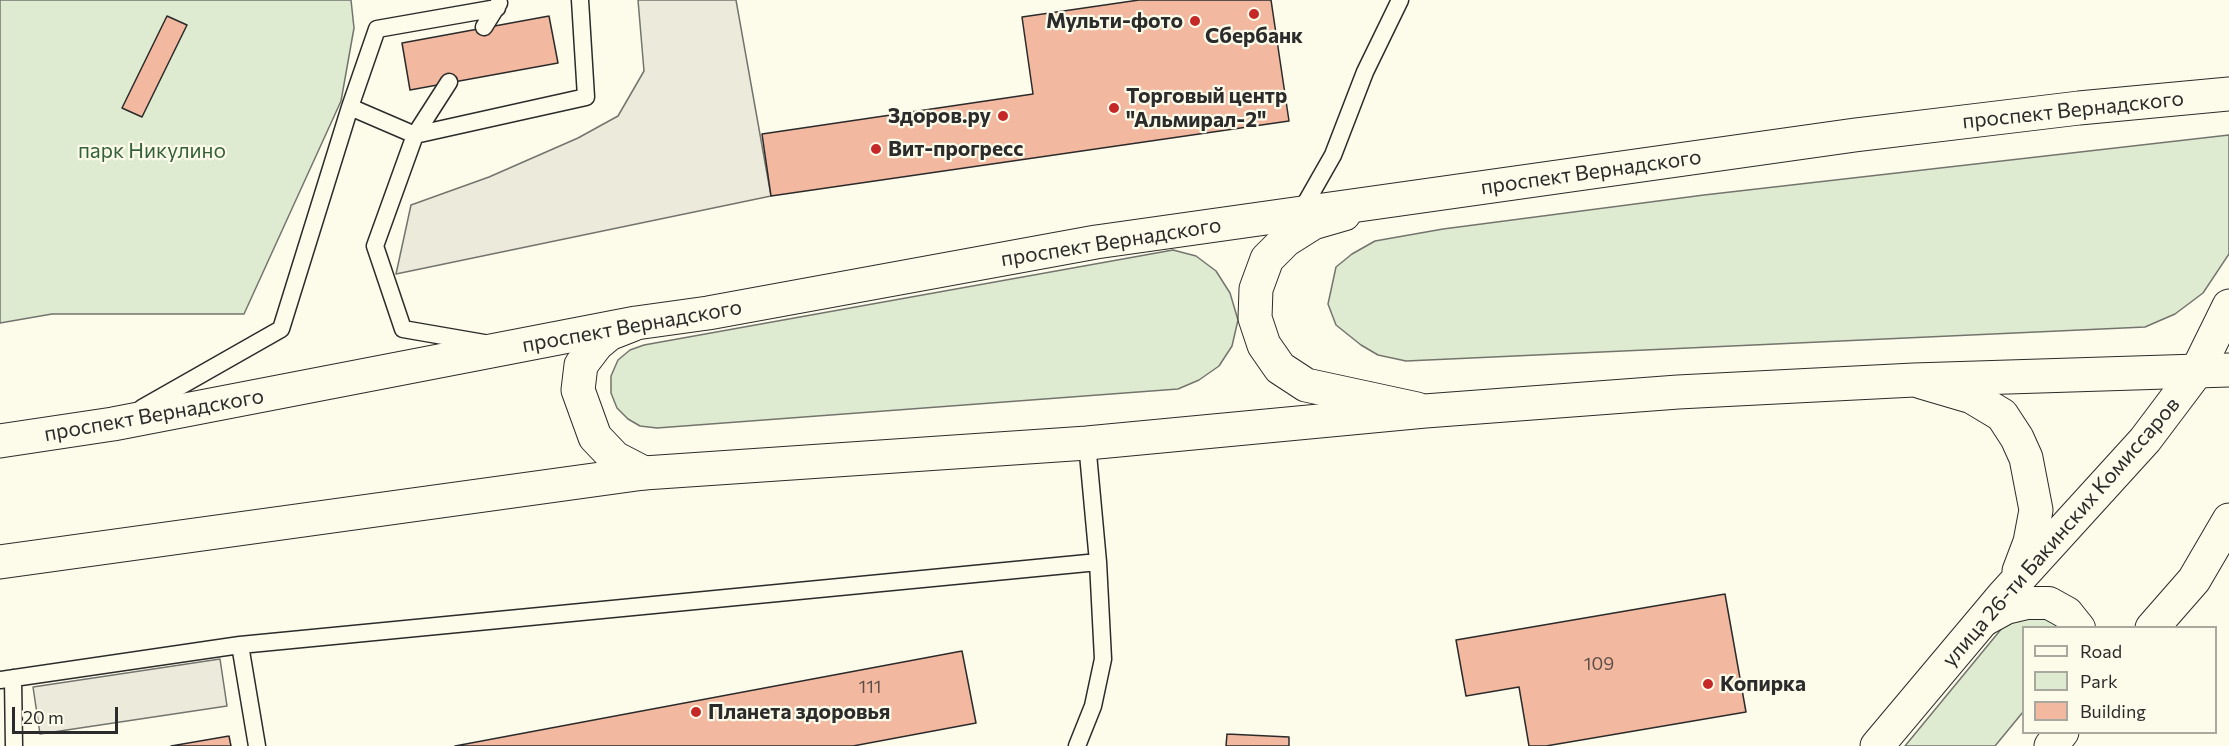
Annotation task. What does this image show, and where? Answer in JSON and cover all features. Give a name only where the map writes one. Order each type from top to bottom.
[{"type":"main road","name":"проспект Вернадского","points":[[0,441],[113,424],[636,323],[708,313],[1096,242],[1855,135],[2079,108],[2229,94]]},
{"type":"main road","points":[[1392,200],[1313,223],[1286,240],[1267,259],[1256,289],[1255,318],[1264,345],[1280,368],[1306,385],[1425,411]]},
{"type":"main road","name":"улица 26-ти Бакинских Комиссаров","points":[[1877,746],[1994,608],[2145,440],[2197,371],[2229,306]]},
{"type":"main road","points":[[636,323],[609,334],[597,344],[581,365],[578,390],[595,437],[615,458],[644,473]]},
{"type":"main road","points":[[0,562],[644,473],[1087,442],[1425,411],[1678,392],[1914,380],[2229,370]]},
{"type":"main road","points":[[1914,380],[1972,397],[2002,415],[2026,459],[2036,510],[2030,542],[2018,574],[1994,608]]},
{"type":"main road","points":[[2194,580],[2229,520]]},
{"type":"main road","points":[[2153,626],[2194,580],[2229,548]]},
{"type":"main road","points":[[2051,746],[2060,734]]},
{"type":"street","points":[[1994,608],[2027,603],[2049,603],[2067,614],[2078,626]]},
{"type":"lane","points":[[350,107],[415,135],[586,97],[580,0]]},
{"type":"lane","points":[[1300,213],[1333,155],[1365,72],[1400,0]]},
{"type":"lane","points":[[484,27],[499,4]]},
{"type":"lane","points":[[113,424],[281,329],[350,107],[377,29],[499,4]]},
{"type":"lane","points":[[449,82],[415,135],[375,246],[403,329],[511,348]]},
{"type":"lane","points":[[1077,746],[1093,706],[1103,659],[1098,562],[1087,442]]},
{"type":"lane","points":[[14,746],[7,679],[240,645],[1098,562]]},
{"type":"lane","points":[[240,645],[257,746]]},
{"type":"green space","name":"парк Никулино","points":[[0,0],[351,0],[354,28],[341,101],[244,314],[52,314],[0,323]]},
{"type":"green space","points":[[2229,135],[2229,254],[2203,293],[2175,314],[2145,327],[1406,361],[1378,355],[1361,345],[1336,325],[1328,304],[1336,267],[1352,254],[1375,241],[1443,229],[1704,195]]},
{"type":"green space","points":[[1173,250],[1196,256],[1216,271],[1230,293],[1238,320],[1232,346],[1219,366],[1199,380],[1178,389],[657,428],[640,426],[628,419],[617,408],[611,393],[611,376],[618,360],[630,350],[644,345]]},
{"type":"green space","points":[[2012,616],[2049,616],[2058,626],[2022,626],[2022,713],[1995,746],[1905,746]]},
{"type":"shaded area","points":[[638,0],[736,0],[771,196],[396,274],[411,205],[489,177],[578,138],[618,116],[644,71]]},
{"type":"shaded area","points":[[220,659],[227,706],[40,734],[33,687]]},
{"type":"building","name":"Торговый центр \"Альмирал-2\"","points":[[1139,0],[1271,0],[1289,121],[771,196],[762,134],[1033,94],[1022,17]]},
{"type":"building","points":[[167,16],[187,25],[142,117],[122,108]]},
{"type":"building","points":[[549,16],[558,63],[410,90],[402,43]]},
{"type":"building","points":[[1725,594],[1746,712],[1546,746],[1529,746],[1519,687],[1466,696],[1456,640]]},
{"type":"building","points":[[962,651],[976,723],[853,746],[455,746]]},
{"type":"building","points":[[1227,734],[1289,737],[1289,746],[1226,746]]},
{"type":"building","points":[[229,736],[231,746],[171,746]]},
{"type":"place","name":"Сбербанк","points":[[1254,14]]},
{"type":"place","name":"Мульти-фото","points":[[1195,21]]},
{"type":"place","name":"Торговый центр \"Альмирал-2\"","points":[[1114,108]]},
{"type":"place","name":"Здоров.ру","points":[[1003,116]]},
{"type":"place","name":"Вит-прогресс","points":[[876,149]]},
{"type":"place","name":"Копирка","points":[[1708,684]]},
{"type":"place","name":"Планета здоровья","points":[[696,712]]}]
